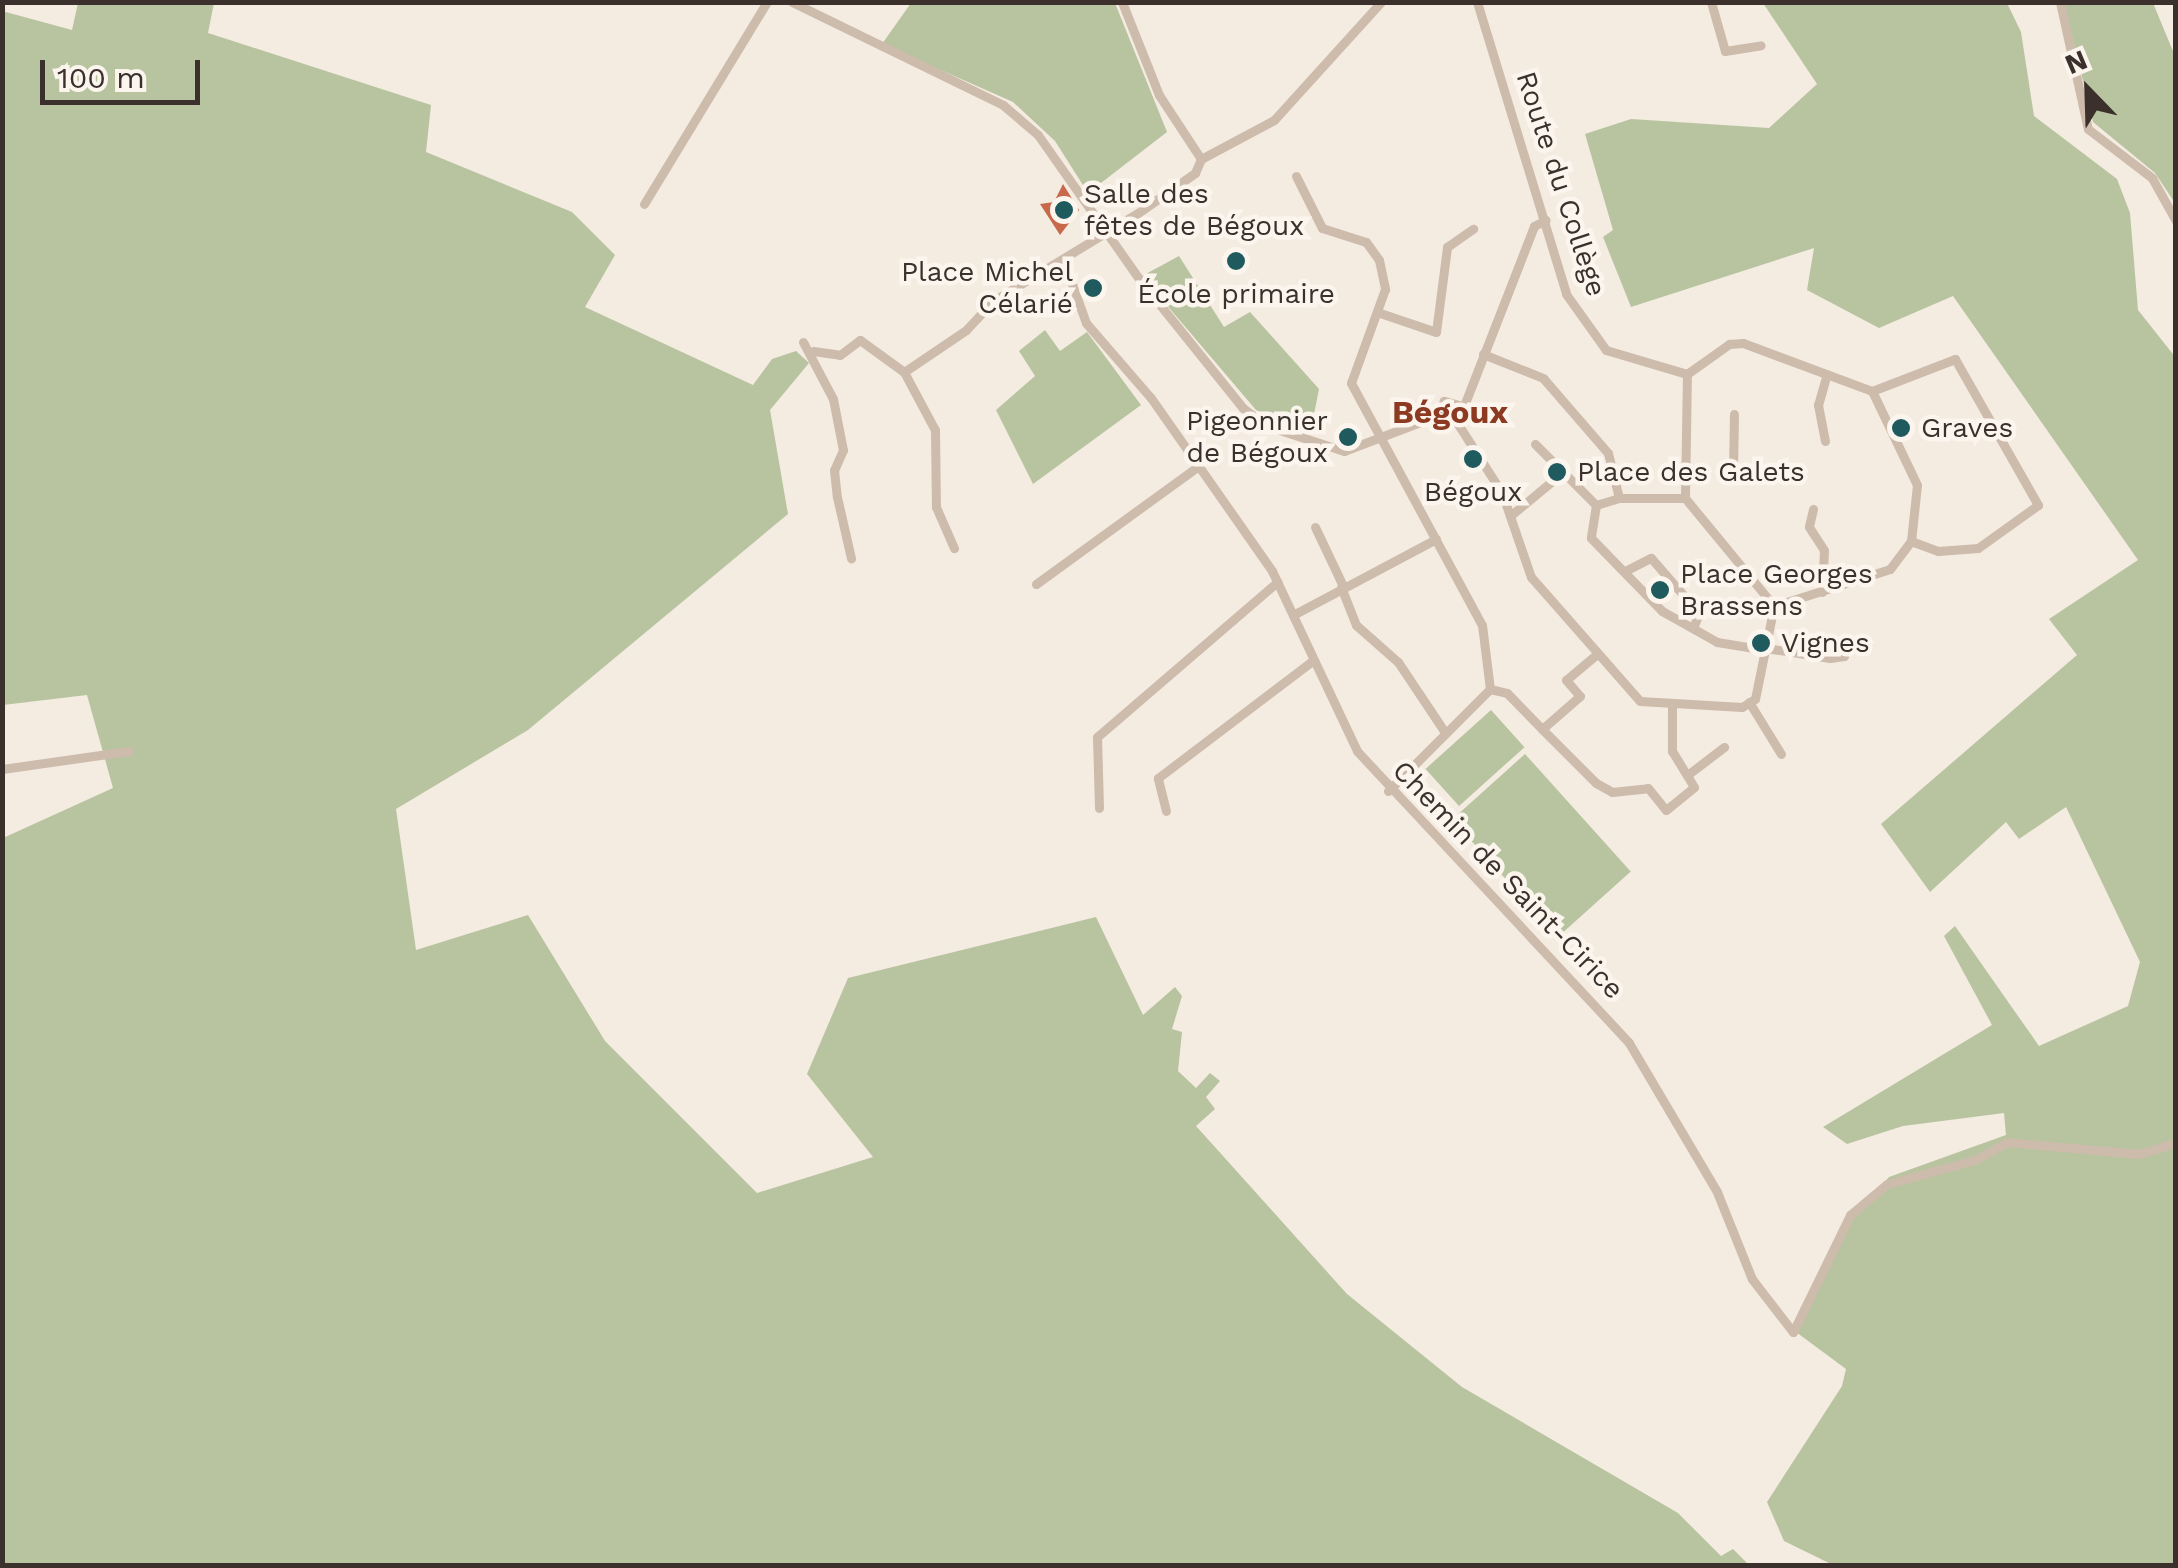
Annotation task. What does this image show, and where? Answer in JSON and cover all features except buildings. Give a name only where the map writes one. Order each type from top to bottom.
[{"type":"street","points":[[644,204],[767,2]]},
{"type":"street","points":[[792,2],[1003,106],[1038,135],[1105,232],[1255,417],[1344,451],[1439,415],[1456,421]]},
{"type":"street","points":[[1122,2],[1166,108],[1202,159]]},
{"type":"street","points":[[904,372],[966,330],[993,301],[1195,173],[1202,159],[1274,120],[1381,2]]},
{"type":"street","name":"Route du Collège","points":[[1477,2],[1566,294],[1593,338],[1606,350],[1687,374]]},
{"type":"street","points":[[1711,2],[1725,51],[1762,45]]},
{"type":"street","points":[[2060,2],[2088,129],[2152,178],[2176,220]]},
{"type":"street","points":[[1296,176],[1322,228],[1366,242],[1378,260],[1385,288],[1351,383],[1482,625],[1490,689]]},
{"type":"street","points":[[1546,220],[1534,226],[1459,405],[1456,421],[1510,516],[1531,576],[1640,701],[1672,706],[1749,702]]},
{"type":"street","points":[[1377,312],[1436,332],[1447,248],[1473,229]]},
{"type":"street","name":"Chemin de Saint-Cirice","points":[[1064,259],[1086,323],[1197,468],[1277,582],[1341,724],[1388,791],[1581,984],[1630,1043],[1718,1192],[1752,1280],[1793,1332],[1850,1215],[1887,1184],[1975,1160],[2007,1142],[2139,1154],[2176,1143]]},
{"type":"street","points":[[812,350],[840,355],[860,340],[904,372],[935,430],[936,507],[954,548]]},
{"type":"street","points":[[803,342],[812,350],[843,450],[834,470],[851,558]]},
{"type":"street","points":[[1781,754],[1749,702],[1766,649],[1774,606],[1686,498],[1687,374],[1729,344],[1744,343],[1872,391],[1955,359],[2038,505],[1978,548],[1938,551],[1910,541]]},
{"type":"street","points":[[1483,354],[1543,378],[1608,454],[1620,498]]},
{"type":"street","points":[[1825,441],[1818,405],[1827,374]]},
{"type":"street","points":[[1774,606],[1890,569],[1910,541],[1917,485],[1872,391]]},
{"type":"street","points":[[1439,415],[1444,401],[1459,405]]},
{"type":"street","points":[[1733,471],[1734,414]]},
{"type":"street","points":[[1535,444],[1596,505]]},
{"type":"street","points":[[1036,584],[1197,468]]},
{"type":"street","points":[[1510,516],[1562,473]]},
{"type":"street","points":[[1596,505],[1620,498],[1686,498]]},
{"type":"street","points":[[1596,505],[1591,538],[1662,611],[1710,636],[1766,649],[1830,658],[1844,656],[1848,641]]},
{"type":"street","points":[[1812,509],[1809,527],[1824,550],[1822,592]]},
{"type":"street","points":[[1315,527],[1356,626],[1398,662],[1444,731]]},
{"type":"street","points":[[1292,614],[1436,539]]},
{"type":"street","points":[[1625,571],[1651,558],[1699,613],[1694,628]]},
{"type":"street","points":[[1099,808],[1097,737],[1277,582]]},
{"type":"street","points":[[1542,729],[1580,696],[1566,680],[1596,654]]},
{"type":"street","points":[[1166,811],[1158,778],[1312,661]]},
{"type":"street","points":[[1490,689],[1507,692],[1596,783],[1612,792],[1648,788],[1666,810],[1694,786],[1690,773],[1672,751],[1672,706]]},
{"type":"street","points":[[1388,791],[1490,689]]},
{"type":"street","points":[[1690,773],[1724,747]]},
{"type":"street","points":[[2,769],[129,751]]},
{"type":"green space","points":[[78,3],[214,3],[208,33],[431,105],[426,152],[572,212],[615,255],[585,307],[753,385],[772,359],[796,351],[809,363],[770,410],[788,514],[528,730],[396,809],[416,950],[528,915],[605,1041],[757,1193],[873,1157],[807,1074],[848,978],[1096,917],[1143,1015],[1175,987],[1182,996],[1172,1029],[1182,1032],[1178,1071],[1196,1088],[1210,1073],[1220,1081],[1206,1097],[1215,1109],[1196,1126],[1347,1294],[1462,1387],[1678,1513],[1721,1556],[1733,1549],[1749,1565],[3,1565],[3,838],[113,788],[87,695],[3,705],[2,11],[72,30]]},
{"type":"green space","points":[[911,3],[1115,3],[1167,132],[1088,193],[1055,141],[1013,102],[882,44]]},
{"type":"green space","points":[[1763,3],[2007,3],[2021,32],[2034,116],[2117,179],[2130,213],[2138,310],[2176,358],[2175,1565],[1833,1565],[1784,1541],[1767,1502],[1842,1386],[1846,1369],[1796,1332],[1846,1226],[1889,1177],[2006,1135],[2004,1113],[1903,1126],[1847,1144],[1823,1127],[1992,1025],[1944,936],[1955,926],[2039,1046],[2128,1006],[2140,962],[2066,807],[2019,839],[2006,822],[1930,892],[1881,824],[2077,655],[2049,619],[2138,560],[1953,296],[1879,328],[1807,290],[1814,248],[1631,307],[1603,237],[1613,230],[1585,134],[1631,119],[1769,128],[1817,84]]},
{"type":"green space","points":[[2064,3],[2153,3],[2175,56],[2175,203],[2155,173],[2093,122]]},
{"type":"green space","points":[[1179,256],[1224,327],[1250,312],[1319,389],[1312,425],[1291,427],[1256,410],[1142,276]]},
{"type":"green space","points":[[1045,330],[1060,351],[1087,332],[1141,405],[1033,484],[996,410],[1035,376],[1019,351]]},
{"type":"green space","points":[[1491,710],[1524,747],[1459,806],[1426,769]]},
{"type":"green space","points":[[1525,754],[1631,871],[1558,937],[1452,820]]},
{"type":"place","name":"Salle des fêtes de Bégoux","points":[[1064,210]]},
{"type":"place","name":"École primaire","points":[[1236,261]]},
{"type":"place","name":"Place Michel Célarié","points":[[1093,288]]},
{"type":"place","name":"Graves","points":[[1901,428]]},
{"type":"place","name":"Pigeonnier de Bégoux","points":[[1348,437]]},
{"type":"place","name":"Bégoux","points":[[1473,459]]},
{"type":"place","name":"Place des Galets","points":[[1557,472]]},
{"type":"place","name":"Place Georges Brassens","points":[[1660,590]]},
{"type":"place","name":"Vignes","points":[[1761,643]]},
{"type":"district","name":"Bégoux","points":[[1450,412]]}]
